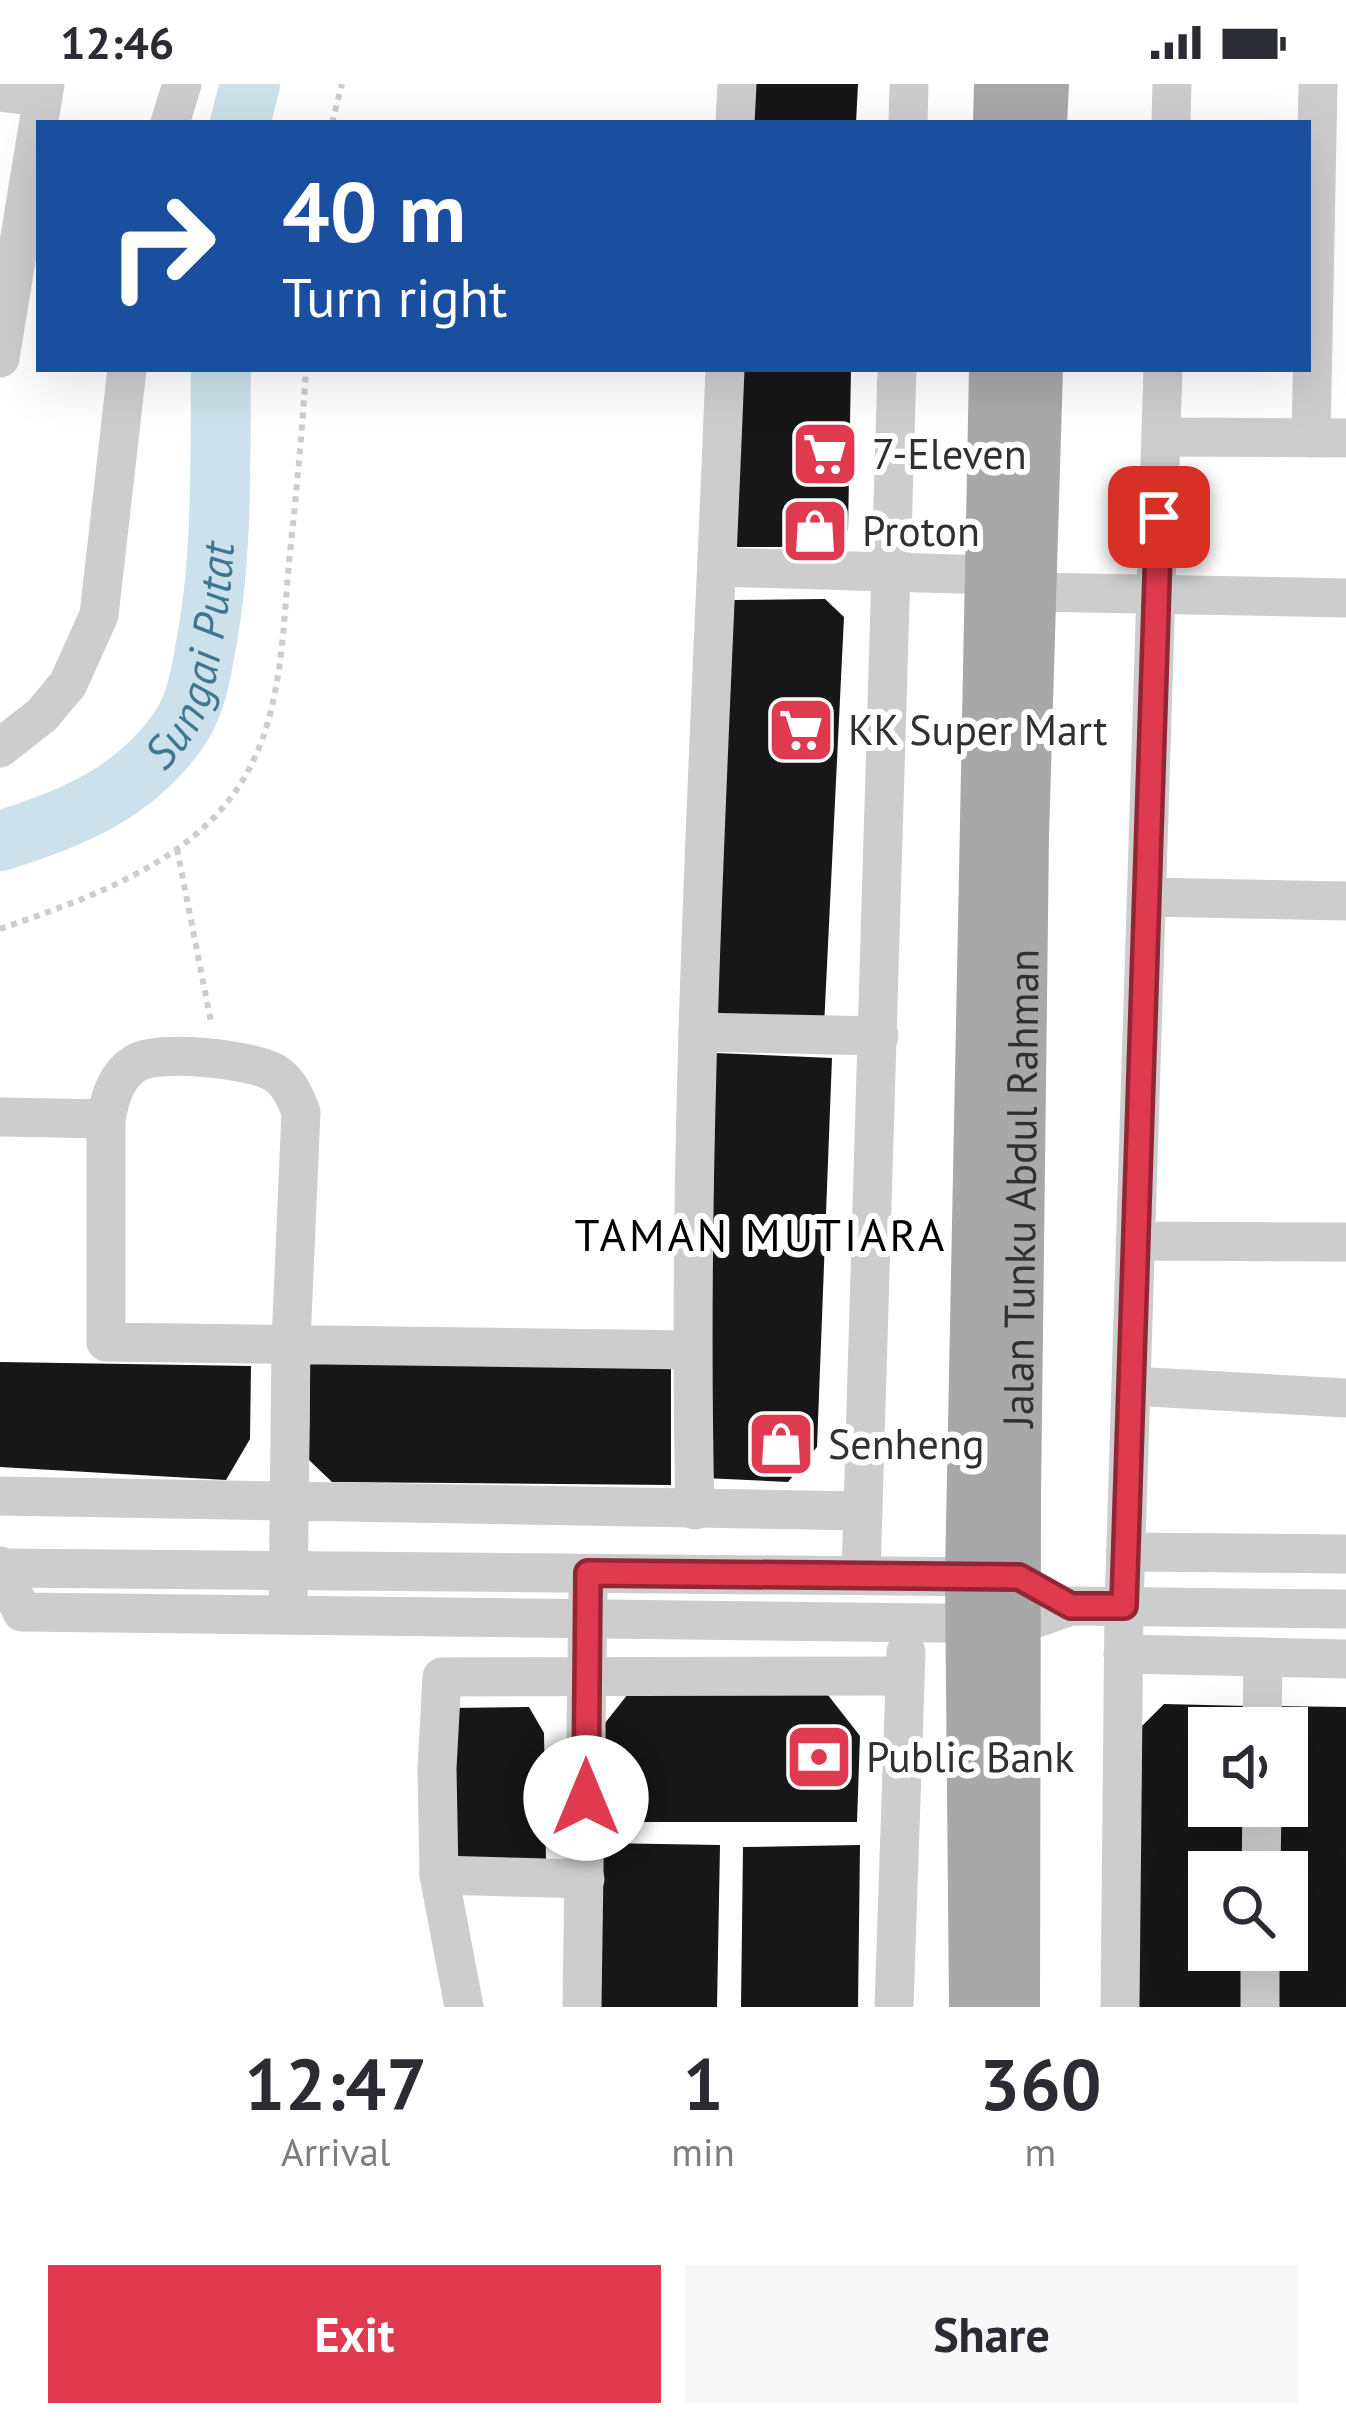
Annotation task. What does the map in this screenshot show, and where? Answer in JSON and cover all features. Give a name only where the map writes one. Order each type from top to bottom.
[{"type":"main road","points":[[997,120],[998,84]]},
{"type":"main road","points":[[1043,120],[1045,84]]},
{"type":"main road","name":"Jalan Tunku Abdul Rahman","points":[[973,2007],[970,1600],[992,372]]},
{"type":"main road","name":"Jalan Tunku Abdul Rahman","points":[[1016,2007],[1025,836],[1039,372]]},
{"type":"street","points":[[171,120],[182,84]]},
{"type":"street","points":[[735,120],[737,84]]},
{"type":"street","points":[[908,120],[909,84]]},
{"type":"street","points":[[1171,120],[1172,84]]},
{"type":"street","points":[[1161,437],[1329,438],[1318,84]]},
{"type":"street","points":[[0,92],[42,90],[37,120]]},
{"type":"street","points":[[0,358],[36,128]]},
{"type":"street","points":[[0,748],[42,715],[68,684],[99,616],[127,372]]},
{"type":"street","points":[[695,1510],[692,1350],[698,1032],[725,372]]},
{"type":"street","points":[[861,1575],[897,372]]},
{"type":"street","points":[[1120,2007],[1124,1606],[1163,372]]},
{"type":"street","points":[[717,567],[988,575]]},
{"type":"street","points":[[1034,592],[1346,598]]},
{"type":"street","points":[[1147,897],[1346,901]]},
{"type":"street","points":[[698,1032],[879,1036]]},
{"type":"street","points":[[288,1615],[291,1342],[301,1112],[279,1075],[257,1065],[219,1058],[146,1058],[132,1065],[110,1096],[106,1119],[106,1342],[291,1342],[692,1350]]},
{"type":"street","points":[[0,1117],[106,1119]]},
{"type":"street","points":[[1135,1240],[1346,1242]]},
{"type":"street","points":[[1131,1386],[1346,1398]]},
{"type":"street","points":[[0,1496],[863,1511]]},
{"type":"street","points":[[1126,1552],[1346,1554]]},
{"type":"street","points":[[970,1600],[906,1623],[22,1612],[0,1567],[861,1575],[970,1600],[1346,1609]]},
{"type":"street","points":[[582,2007],[588,1573]]},
{"type":"street","points":[[894,2007],[906,1623]]},
{"type":"street","points":[[1124,1654],[1346,1659]]},
{"type":"street","points":[[1262,1707],[1263,1657]]},
{"type":"street","points":[[464,2007],[439,1875],[437,1768],[442,1677],[905,1676]]},
{"type":"street","points":[[439,1875],[586,1879]]},
{"type":"street","points":[[1260,1971],[1260,2007]]},
{"type":"path","points":[[333,120],[342,84]]},
{"type":"path","points":[[0,929],[90,898],[177,849],[234,794],[263,742],[278,674],[306,372]]},
{"type":"path","points":[[177,849],[219,1058]]},
{"type":"building","points":[[749,84],[858,84],[856,120],[747,120]]},
{"type":"building","points":[[738,372],[851,372],[848,530],[822,547],[733,547]]},
{"type":"building","points":[[825,599],[844,617],[824,1027],[714,1025],[729,600]]},
{"type":"building","points":[[715,1053],[832,1058],[817,1447],[788,1482],[704,1478]]},
{"type":"building","points":[[0,1362],[251,1366],[250,1439],[226,1480],[0,1467]]},
{"type":"building","points":[[310,1364],[671,1365],[671,1485],[332,1482],[309,1460]]},
{"type":"building","points":[[628,1694],[828,1695],[860,1736],[857,1822],[607,1822],[605,1723]]},
{"type":"building","points":[[1164,1704],[1247,1706],[1188,1707],[1188,1827],[1247,1827],[1247,1851],[1188,1851],[1188,1971],[1246,1971],[1246,2007],[1134,2007],[1133,1735]]},
{"type":"building","points":[[1264,1706],[1346,1707],[1346,2007],[1264,2007],[1264,1971],[1308,1971],[1308,1851],[1264,1851],[1264,1827],[1308,1827],[1308,1707]]},
{"type":"building","points":[[529,1707],[544,1733],[546,1862],[452,1863],[449,1708]]},
{"type":"building","points":[[601,1843],[720,1845],[717,2007],[599,2007]]},
{"type":"building","points":[[860,1845],[858,2007],[741,2007],[743,1847]]},
{"type":"waterway","name":"Sungai Putat","points":[[241,120],[250,84]]},
{"type":"waterway","name":"Sungai Putat","points":[[0,841],[78,812],[125,785],[165,748],[187,716],[200,676],[215,577],[221,372]]},
{"type":"place","name":"7-Eleven","points":[[825,454]]},
{"type":"place","name":"Proton","points":[[815,531]]},
{"type":"place","name":"KK Super Mart","points":[[801,730]]},
{"type":"place","name":"Senheng","points":[[781,1444]]},
{"type":"place","name":"Public Bank","points":[[819,1757]]},
{"type":"district","name":"TAMAN MUTIARA","points":[[761,1235]]},
{"type":"route","points":[[586,1798],[588,1573],[1019,1577],[1071,1606],[1124,1606],[1159,517]]}]
